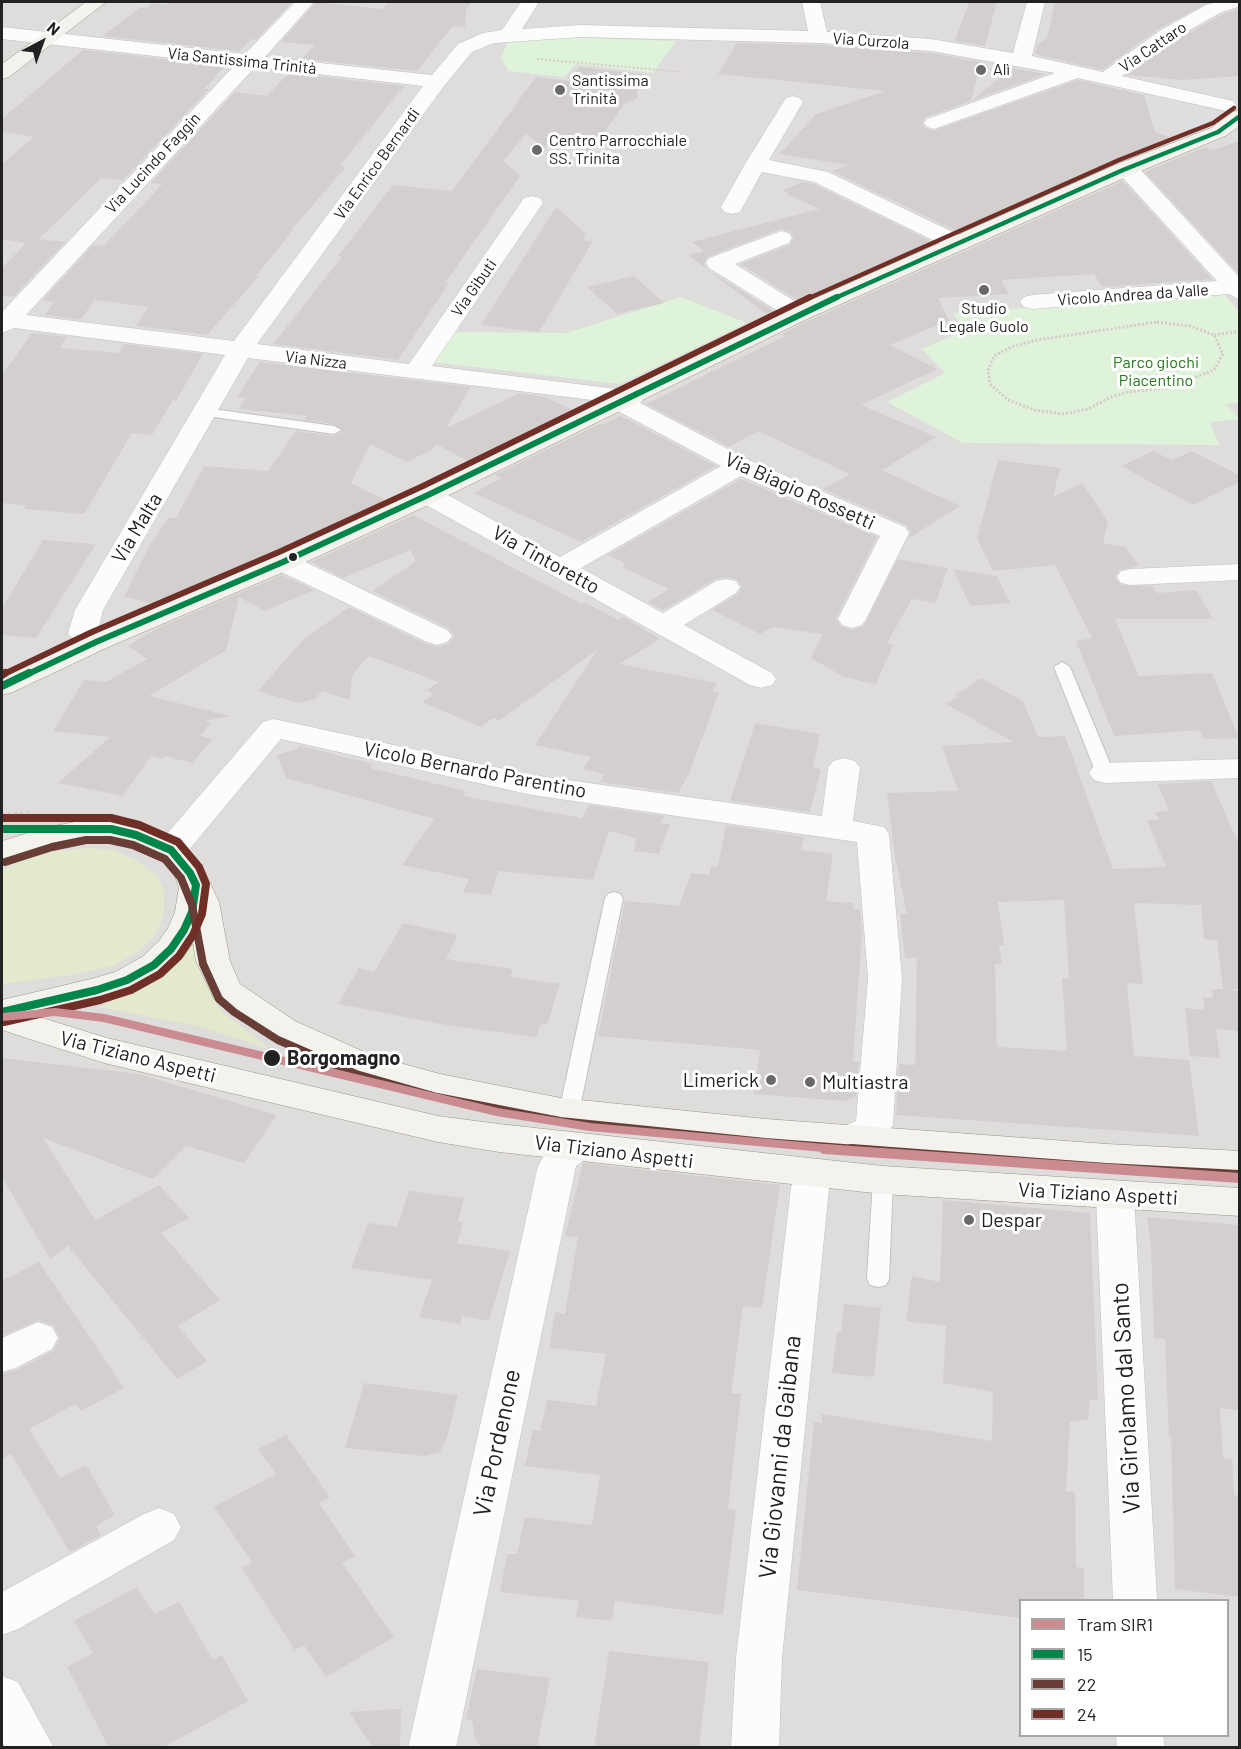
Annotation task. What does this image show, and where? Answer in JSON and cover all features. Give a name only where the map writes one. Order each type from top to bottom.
[{"type":"street","points":[[2,74],[46,38],[97,2]]},
{"type":"street","name":"Via Lucindo Faggin","points":[[3,322],[305,2]]},
{"type":"street","points":[[509,35],[530,2]]},
{"type":"street","points":[[811,2],[819,37]]},
{"type":"street","points":[[1021,60],[1036,2]]},
{"type":"street","name":"Via Cattaro","points":[[1107,78],[1212,5],[1234,2]]},
{"type":"street","name":"Via Curzola","points":[[509,35],[581,31],[819,37],[931,45],[1021,60],[1107,78],[1236,109]]},
{"type":"street","name":"Via Santissima Trinità","points":[[2,33],[437,82]]},
{"type":"street","name":"Via Enrico Bernardi","points":[[240,350],[437,82],[465,48],[490,37],[509,35]]},
{"type":"street","points":[[934,123],[1077,72]]},
{"type":"street","points":[[1175,95],[1239,89]]},
{"type":"street","points":[[732,207],[793,102]]},
{"type":"street","points":[[2,686],[96,642],[283,562],[428,495],[799,314],[1123,170],[1218,132],[1236,109]]},
{"type":"street","points":[[756,164],[820,177],[957,243]]},
{"type":"street","points":[[1123,170],[1131,173],[1237,290]]},
{"type":"street","name":"Via Gibuti","points":[[416,372],[532,203]]},
{"type":"street","points":[[781,238],[717,263],[799,314]]},
{"type":"street","name":"Vicolo Andrea da Valle","points":[[1032,302],[1237,290]]},
{"type":"street","name":"Via Nizza","points":[[3,322],[626,400]]},
{"type":"street","name":"Via Malta","points":[[96,642],[83,633],[89,610],[240,350]]},
{"type":"street","name":"Via Biagio Rossetti","points":[[626,400],[740,466],[895,533],[852,619]]},
{"type":"street","points":[[560,568],[740,466]]},
{"type":"street","name":"Via Tintoretto","points":[[428,495],[761,679]]},
{"type":"street","points":[[283,562],[437,636]]},
{"type":"street","points":[[1131,577],[1239,572]]},
{"type":"street","points":[[664,625],[726,587]]},
{"type":"street","name":"Vicolo Bernardo Parentino","points":[[171,850],[274,728],[532,785],[873,834],[885,978],[874,1125],[866,1134],[851,1138]]},
{"type":"street","points":[[836,828],[844,768]]},
{"type":"street","points":[[1105,773],[1239,768]]},
{"type":"street","points":[[2,829],[98,830],[136,835],[171,850]]},
{"type":"street","points":[[2,852],[41,839],[98,830]]},
{"type":"street","name":"Via Tiziano Aspetti","points":[[171,850],[190,873],[196,885],[204,910],[213,961],[226,991],[255,1014],[282,1030],[359,1064],[482,1096],[572,1129],[824,1175],[1115,1196],[1239,1202]]},
{"type":"street","points":[[2,1012],[97,990],[127,980],[154,965],[171,949],[184,930],[192,912],[196,885]]},
{"type":"street","name":"Via Tiziano Aspetti","points":[[2,1018],[104,1050],[399,1122],[499,1138],[572,1129],[851,1138],[1095,1157],[1239,1165]]},
{"type":"street","name":"Via Pordenone","points":[[432,1748],[557,1166],[572,1129]]},
{"type":"street","name":"Via Giovanni da Gaibana","points":[[755,1748],[759,1659],[810,1187],[813,1179],[824,1175]]},
{"type":"street","name":"Via Girolamo dal Santo","points":[[1115,1196],[1135,1599]]},
{"type":"street","points":[[2,1356],[38,1338]]},
{"type":"street","points":[[2,1615],[159,1527]]},
{"type":"street","points":[[2,1697],[30,1748]]},
{"type":"lane","points":[[205,412],[334,430]]},
{"type":"lane","points":[[1062,667],[1105,773]]},
{"type":"lane","points":[[572,1129],[614,898]]},
{"type":"lane","points":[[878,1279],[883,1180]]},
{"type":"path","points":[[531,59],[682,72]]},
{"type":"path","points":[[1214,335],[1224,354],[1214,370],[1167,388],[1128,392],[1111,397],[1088,409],[1064,414],[1035,410],[1008,400],[990,384],[988,370],[994,356],[1011,347],[1037,340],[1157,322],[1190,326],[1214,335],[1239,331]]},
{"type":"shaded area","points":[[2,2],[1239,2],[1239,1747],[2,1748]]},
{"type":"shaded area","points":[[681,42],[728,44],[705,80],[658,75]]},
{"type":"shaded area","points":[[1139,92],[1204,107],[1217,115],[1218,121],[1193,132],[1181,127],[1154,127],[1147,105],[1143,105]]},
{"type":"shaded area","points":[[596,1050],[759,1060],[754,1109],[588,1093]]},
{"type":"shaded area","points":[[1196,1066],[1239,1069],[1239,1136],[1202,1133]]},
{"type":"shaded area","points":[[839,1188],[943,1199],[940,1280],[912,1276],[909,1304],[827,1292]]},
{"type":"shaded area","points":[[802,1637],[1019,1654],[1019,1737],[1096,1737],[1095,1747],[787,1747]]},
{"type":"green space","points":[[530,37],[676,41],[653,73],[576,64],[565,77],[508,71],[501,57],[508,41]]},
{"type":"green space","name":"Parco giochi Piacentino","points":[[1225,295],[1239,312],[1239,403],[1226,404],[1239,419],[1210,422],[1219,445],[963,443],[887,402],[945,373],[922,349],[965,330],[953,313]]},
{"type":"green space","points":[[681,297],[747,323],[620,384],[424,361],[450,332],[566,333]]},
{"type":"green space","points":[[89,848],[113,850],[134,859],[158,876],[164,892],[164,913],[156,934],[139,951],[113,966],[71,975],[2,984],[2,871],[41,853]]},
{"type":"green space","points":[[192,940],[202,977],[220,1010],[270,1049],[198,1026],[99,1007],[157,976]]},
{"type":"building","points":[[168,2],[292,2],[256,40],[251,39],[240,51],[102,36],[141,7],[147,8],[152,3],[168,5]]},
{"type":"building","points":[[316,2],[382,9],[389,2],[472,2],[466,9],[465,27],[453,26],[417,71],[302,59],[315,45],[281,42]]},
{"type":"building","points":[[969,2],[997,2],[985,46],[955,41]]},
{"type":"building","points":[[1055,2],[1210,2],[1160,28],[1102,70],[1035,54],[1037,46],[1047,38]]},
{"type":"building","points":[[1239,9],[1239,76],[1183,80],[1127,75],[1176,40],[1221,15]]},
{"type":"building","points":[[737,43],[819,45],[931,53],[981,62],[971,101],[926,117],[922,122],[925,128],[933,131],[1078,80],[1144,95],[1155,132],[1177,139],[1114,163],[958,232],[832,171],[848,165],[780,154],[816,114],[885,91],[718,74]]},
{"type":"building","points":[[83,50],[225,66],[204,89],[209,89],[123,180],[101,178],[39,239],[65,242],[13,297],[2,296],[2,268],[26,243],[2,239],[2,164],[34,137],[2,132],[2,119]]},
{"type":"building","points":[[579,67],[648,75],[637,91],[638,98],[624,104],[588,156],[555,134],[544,148],[526,134],[503,161],[520,176],[445,283],[449,283],[398,360],[273,344],[342,257],[338,256],[393,185],[452,191],[536,77],[569,81]]},
{"type":"building","points":[[1011,68],[1046,74],[973,100]]},
{"type":"building","points":[[289,73],[404,86],[340,166],[346,167],[291,230],[293,230],[256,276],[259,276],[207,335],[136,326],[148,307],[95,300],[80,320],[45,315],[54,302],[42,301],[93,245],[103,246],[147,201],[162,184],[151,183],[235,92],[267,96]]},
{"type":"building","points":[[1239,141],[1239,274],[1145,172],[1205,147],[1213,150]]},
{"type":"building","points":[[1123,181],[1212,279],[1102,287],[1094,274],[1001,280],[1009,294],[938,298],[949,320],[890,345],[937,369],[861,405],[936,437],[882,470],[960,506],[909,538],[911,532],[906,525],[823,489],[850,474],[758,431],[729,447],[646,404],[785,336],[782,334],[808,321]]},
{"type":"building","points":[[803,182],[813,184],[934,243],[801,302],[740,264],[790,245],[794,237],[790,231],[780,229],[707,257],[704,264],[708,270],[777,313],[770,317],[688,255],[704,251],[692,242],[819,209],[783,190]]},
{"type":"building","points":[[556,207],[586,234],[583,240],[593,241],[539,332],[481,325]]},
{"type":"building","points":[[634,276],[664,303],[617,314],[587,287]]},
{"type":"building","points":[[32,333],[67,337],[60,348],[119,353],[124,344],[203,354],[176,401],[173,400],[152,435],[132,433],[84,514],[24,509],[26,505],[2,503],[2,375]]},
{"type":"building","points":[[260,362],[471,387],[446,428],[520,393],[545,397],[575,411],[470,462],[436,444],[433,449],[407,462],[370,444],[351,483],[387,501],[155,604],[124,597],[148,548],[168,518],[176,518],[204,466],[268,471],[296,431],[334,436],[343,431],[334,424],[304,420],[307,416],[238,409],[245,398],[237,397]]},
{"type":"building","points":[[621,416],[716,466],[581,542],[474,493],[501,478],[495,475],[599,424]]},
{"type":"building","points":[[1153,451],[1172,460],[1192,451],[1239,475],[1239,482],[1193,505],[1121,466]]},
{"type":"building","points":[[998,460],[1060,468],[1053,497],[1082,483],[1108,521],[1103,543],[1125,547],[1139,566],[1119,570],[1115,578],[1121,585],[1152,586],[1157,593],[1196,590],[1213,619],[1115,619],[1139,676],[1212,673],[1239,738],[1204,739],[1200,730],[1114,736],[1076,641],[1092,638],[1055,565],[993,571],[977,539]]},
{"type":"building","points":[[741,479],[877,537],[836,618],[841,627],[853,630],[864,626],[898,559],[948,568],[936,603],[912,599],[887,643],[893,645],[876,684],[844,677],[811,658],[822,634],[772,627],[760,634],[712,610],[738,594],[742,586],[736,579],[726,577],[715,579],[663,610],[648,602],[669,589],[622,567],[626,564],[608,555]]},
{"type":"building","points":[[413,515],[582,604],[584,602],[618,620],[623,617],[660,639],[619,664],[717,683],[713,691],[719,692],[689,774],[678,793],[600,782],[604,774],[583,769],[591,757],[535,745],[598,649],[499,721],[493,718],[481,727],[422,702],[434,694],[427,690],[439,682],[369,656],[352,675],[350,700],[322,691],[315,699],[298,703],[258,691],[303,640],[349,607],[426,644],[438,647],[449,643],[454,636],[448,628],[372,591],[416,561],[410,550],[343,578],[311,562]]},
{"type":"building","points":[[43,540],[96,544],[36,638],[2,635],[2,608]]},
{"type":"building","points":[[953,569],[997,576],[1010,603],[970,606]]},
{"type":"building","points":[[282,575],[314,590],[265,611],[239,597],[226,650],[149,696],[230,716],[204,721],[211,723],[200,736],[213,739],[192,763],[165,756],[163,759],[151,756],[123,796],[58,783],[110,737],[53,731],[84,680],[106,682],[147,659],[128,646],[160,627]]},
{"type":"building","points":[[981,678],[1023,701],[1038,737],[1065,736],[1113,869],[1166,867],[1147,820],[1159,820],[1155,812],[1169,811],[1158,784],[1211,781],[1239,845],[1239,989],[1228,990],[1239,991],[1239,1031],[1216,1029],[1220,1058],[1190,1056],[1185,1008],[1205,1010],[1203,997],[1213,998],[1212,989],[1223,989],[1217,940],[1204,939],[1201,905],[1134,903],[1143,984],[1127,983],[1134,1056],[1189,1060],[1199,1136],[896,1115],[899,1064],[915,1065],[917,958],[905,958],[900,914],[907,914],[895,857],[887,793],[958,791],[942,746],[1013,742],[946,704],[958,696],[955,695]],"holes":[[[1064,900],[1069,978],[1062,978],[1067,1051],[997,1047],[995,964],[1002,965],[999,945],[1004,945],[998,902]]]},
{"type":"building","points":[[755,723],[820,734],[813,768],[821,769],[810,812],[730,801]]},
{"type":"building","points":[[300,746],[373,764],[370,768],[466,791],[463,796],[582,818],[589,805],[664,816],[660,823],[670,824],[659,854],[634,851],[636,838],[609,831],[593,880],[498,871],[491,895],[463,892],[469,879],[402,865],[434,819],[286,778],[277,755]]},
{"type":"building","points":[[726,825],[804,837],[801,850],[833,854],[826,901],[852,903],[853,909],[860,910],[862,933],[853,1061],[859,1062],[856,1096],[844,1101],[754,1094],[760,1050],[598,1036],[625,901],[679,906],[691,873],[709,875],[711,866],[718,867]]},
{"type":"building","points":[[403,923],[458,935],[446,959],[513,969],[510,977],[560,984],[547,1025],[541,1024],[536,1037],[452,1026],[338,1004],[359,968],[374,972]]},
{"type":"building","points":[[2,1058],[139,1074],[277,1115],[244,1163],[186,1146],[153,1179],[43,1138],[95,1220],[159,1185],[189,1218],[161,1233],[220,1300],[178,1326],[207,1361],[177,1379],[68,1246],[50,1259],[2,1177]]},
{"type":"building","points":[[583,1163],[780,1185],[762,1308],[743,1306],[731,1393],[741,1394],[728,1509],[736,1510],[723,1615],[615,1601],[612,1621],[576,1617],[579,1601],[500,1592],[507,1554],[517,1554],[525,1517],[592,1525],[600,1475],[525,1466],[533,1430],[540,1431],[547,1400],[596,1406],[606,1354],[549,1348],[555,1312],[565,1314],[578,1237],[565,1236]]},
{"type":"building","points":[[409,1191],[464,1198],[458,1221],[463,1222],[457,1243],[510,1251],[489,1321],[462,1316],[460,1324],[419,1317],[432,1280],[351,1268],[368,1223],[397,1227]]},
{"type":"building","points":[[943,1200],[1090,1213],[1098,1400],[1090,1400],[1088,1419],[1070,1422],[1066,1491],[1075,1492],[1076,1567],[1084,1568],[1084,1599],[1019,1599],[1019,1618],[797,1590],[814,1422],[822,1423],[822,1414],[992,1441],[993,1392],[943,1383],[946,1326],[906,1321],[912,1276],[940,1282]]},
{"type":"building","points":[[1147,1217],[1239,1225],[1239,1410],[1220,1408],[1223,1458],[1232,1459],[1234,1495],[1239,1496],[1239,1597],[1175,1589],[1171,1437],[1169,1437],[1165,1339],[1154,1338],[1151,1247]]},
{"type":"building","points":[[39,1262],[124,1388],[81,1411],[75,1404],[29,1429],[60,1478],[86,1465],[115,1515],[96,1526],[101,1535],[70,1552],[11,1454],[2,1459],[2,1374],[17,1370],[53,1351],[60,1339],[54,1326],[39,1320],[2,1336],[2,1281]]},
{"type":"building","points":[[844,1304],[881,1308],[874,1377],[832,1373],[837,1332],[841,1332]]},
{"type":"building","points":[[364,1383],[458,1395],[446,1441],[439,1453],[424,1456],[345,1448]]},
{"type":"building","points":[[286,1435],[330,1497],[319,1503],[355,1556],[342,1563],[394,1637],[326,1677],[304,1645],[295,1650],[242,1568],[252,1562],[214,1507],[276,1474],[258,1449]]},
{"type":"building","points":[[137,1587],[154,1614],[179,1602],[213,1660],[222,1655],[248,1701],[162,1748],[109,1748],[67,1667],[93,1653],[74,1621]]},
{"type":"building","points":[[609,1651],[709,1662],[699,1748],[594,1748]]},
{"type":"building","points":[[477,1669],[550,1678],[537,1748],[482,1748],[475,1738],[472,1720],[466,1719]]},
{"type":"building","points":[[401,1709],[400,1748],[373,1748],[349,1712]]},
{"type":"tram line","name":"SIR1","points":[[2,1017],[55,1012],[104,1018],[497,1112],[590,1127],[803,1147],[1240,1178]]},
{"type":"transit line","name":"24","points":[[2,675],[92,632],[279,552],[423,486],[795,304],[1119,160],[1213,123],[1234,108]]},
{"type":"transit line","name":"15","points":[[2,686],[96,642],[283,562],[428,495],[799,314],[1123,170],[1218,132],[1240,116]]},
{"type":"transit line","name":"24","points":[[2,818],[111,818],[139,825],[178,842],[199,867],[206,884],[202,914],[193,935],[179,956],[160,974],[131,990],[100,1000],[4,1022]]},
{"type":"transit line","name":"15","points":[[2,829],[111,829],[136,835],[171,850],[190,873],[196,885],[192,912],[184,930],[171,949],[154,965],[127,980],[97,990],[2,1012]]},
{"type":"transit line","name":"22","points":[[5,862],[52,847],[86,840],[110,840],[133,845],[165,859],[181,878],[192,905],[203,964],[219,999],[234,1012],[278,1040],[356,1074],[437,1097],[560,1121],[765,1142],[1106,1168],[1239,1175]]},
{"type":"place","name":"Alì","points":[[981,70]]},
{"type":"place","name":"Santissima Trinità","points":[[560,90]]},
{"type":"place","name":"Centro Parrocchiale SS. Trinita","points":[[537,150]]},
{"type":"place","name":"Studio Legale Guolo","points":[[984,290]]},
{"type":"place","name":"Borgomagno","points":[[272,1058]]},
{"type":"place","name":"Limerick","points":[[771,1080]]},
{"type":"place","name":"Multiastra","points":[[810,1082]]},
{"type":"place","name":"Despar","points":[[969,1220]]}]
